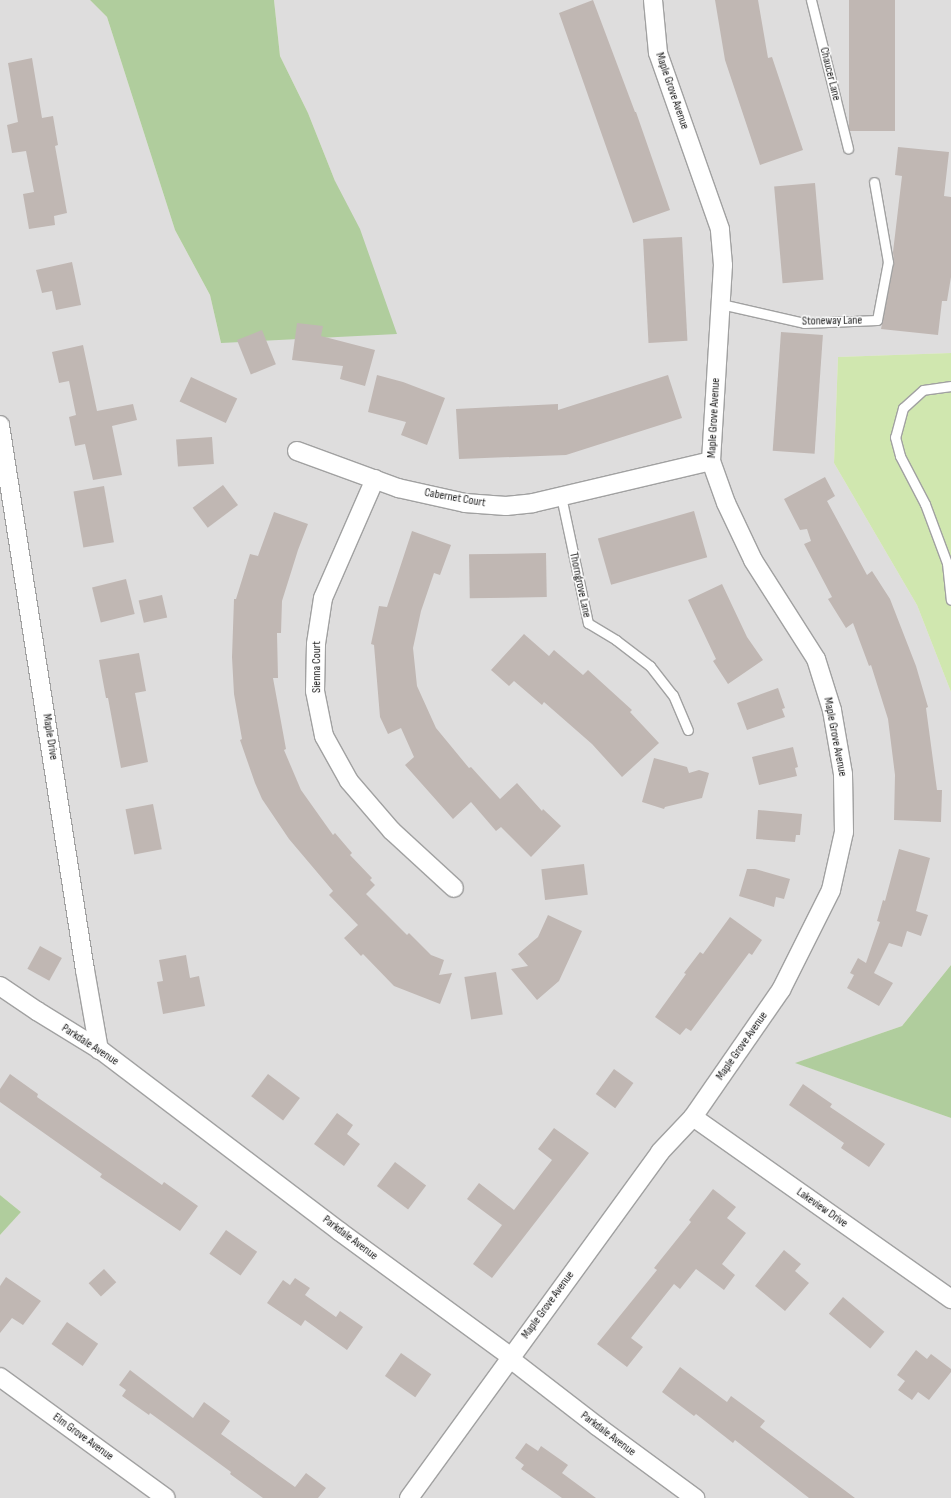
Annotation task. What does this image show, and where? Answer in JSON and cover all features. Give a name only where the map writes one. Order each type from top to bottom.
[{"type":"street","name":"Maple Grove Avenue","points":[[409,1498],[660,1152],[693,1117],[781,990],[831,890],[844,832],[843,774],[832,710],[816,659],[753,560],[726,503],[711,461],[724,265],[720,230],[658,53],[653,0]]},
{"type":"street","name":"Maple Drive","points":[[0,425],[85,970],[99,1050]]},
{"type":"street","name":"Cabernet Court","points":[[297,451],[398,488],[465,503],[506,506],[533,503],[711,461]]},
{"type":"street","name":"Sienna Court","points":[[374,479],[323,598],[316,644],[317,698],[324,736],[349,781],[392,831],[454,888]]},
{"type":"street","name":"Parkdale Avenue","points":[[0,986],[99,1050],[511,1357],[512,1361],[695,1498]]},
{"type":"street","name":"Lakeview Drive","points":[[693,1117],[951,1299]]},
{"type":"street","name":"Elm Grove Avenue","points":[[0,1377],[166,1498]]},
{"type":"lane","name":"Chaucer Lane","points":[[811,0],[848,148]]},
{"type":"lane","name":"Stoneway Lane","points":[[721,304],[804,323],[877,320],[888,262],[874,182]]},
{"type":"lane","points":[[951,386],[923,390],[903,408],[895,437],[900,456],[925,504],[947,563],[951,600]]},
{"type":"lane","name":"Thorngrove Lane","points":[[567,495],[562,501],[588,623],[616,640],[650,666],[673,695],[688,730]]},
{"type":"shaded area","points":[[0,0],[90,0],[107,17],[175,230],[210,295],[221,343],[335,181],[308,113],[280,56],[274,0],[951,0],[951,353],[838,357],[834,463],[917,605],[951,692],[951,965],[902,1026],[796,1063],[951,1118],[951,1498],[0,1498],[0,1235],[21,1212],[0,1195]]},
{"type":"green space","points":[[90,0],[274,0],[280,56],[308,113],[335,181],[360,229],[397,334],[221,343],[210,295],[175,230],[107,17]]},
{"type":"green space","points":[[951,353],[951,692],[917,605],[834,463],[838,357]]},
{"type":"green space","points":[[951,965],[951,1118],[795,1063],[902,1026]]},
{"type":"green space","points":[[0,1195],[21,1212],[0,1235]]},
{"type":"building","points":[[593,0],[636,112],[670,210],[633,223],[559,13]]},
{"type":"building","points":[[715,0],[758,0],[768,58],[772,57],[803,150],[760,165],[725,60]]},
{"type":"building","points":[[849,0],[895,0],[895,131],[849,131]]},
{"type":"building","points":[[32,58],[42,118],[53,116],[58,145],[55,146],[67,213],[54,216],[55,225],[29,229],[23,194],[34,192],[26,151],[12,153],[7,125],[18,122],[8,63]]},
{"type":"building","points":[[898,147],[949,152],[944,196],[951,197],[951,277],[947,301],[942,301],[938,335],[881,329],[894,263],[893,252],[902,176],[895,175]]},
{"type":"building","points":[[815,183],[823,280],[783,283],[774,187]]},
{"type":"building","points":[[682,237],[687,341],[648,343],[643,239]]},
{"type":"building","points":[[72,262],[81,305],[56,310],[52,291],[42,293],[36,270]]},
{"type":"building","points":[[297,323],[323,326],[321,336],[375,350],[365,386],[340,379],[343,366],[292,360]]},
{"type":"building","points":[[262,330],[276,364],[251,374],[237,340]]},
{"type":"building","points":[[781,332],[823,335],[815,454],[773,451]]},
{"type":"building","points":[[83,345],[97,411],[133,404],[137,420],[112,426],[122,475],[93,480],[85,444],[75,446],[69,417],[76,415],[69,381],[59,383],[52,352]]},
{"type":"building","points":[[377,375],[403,382],[445,398],[427,445],[401,435],[406,422],[368,412]]},
{"type":"building","points":[[668,375],[682,418],[566,455],[459,459],[456,409],[558,404],[558,410]]},
{"type":"building","points":[[191,377],[237,399],[226,423],[180,401]]},
{"type":"building","points":[[212,437],[214,464],[178,466],[176,440]]},
{"type":"building","points":[[825,477],[835,496],[827,501],[867,575],[872,571],[890,599],[916,666],[928,707],[926,708],[937,790],[942,790],[941,822],[894,820],[895,775],[888,719],[871,665],[869,666],[853,623],[846,628],[828,599],[832,597],[804,544],[811,541],[807,529],[800,530],[784,499]]},
{"type":"building","points":[[223,485],[238,505],[208,528],[193,508]]},
{"type":"building","points":[[104,486],[114,542],[83,548],[73,491]]},
{"type":"building","points":[[694,511],[707,557],[611,585],[598,539]]},
{"type":"building","points":[[274,512],[308,524],[282,601],[281,633],[277,633],[278,678],[273,678],[286,749],[284,750],[301,790],[333,835],[335,833],[352,853],[350,855],[372,878],[370,880],[375,885],[366,894],[407,935],[409,933],[431,955],[444,960],[439,975],[452,973],[440,1004],[394,986],[363,954],[361,956],[344,938],[358,925],[329,895],[333,891],[289,839],[262,799],[240,740],[242,739],[234,694],[232,657],[234,599],[236,599],[250,554],[258,556]]},
{"type":"building","points":[[412,531],[451,545],[440,575],[434,573],[421,611],[413,648],[417,686],[436,728],[469,768],[471,767],[500,799],[517,783],[542,811],[543,809],[561,826],[531,857],[501,827],[496,831],[471,802],[453,819],[405,765],[414,757],[401,728],[388,734],[380,717],[374,645],[371,644],[379,606],[387,607]]},
{"type":"building","points":[[546,553],[547,597],[470,598],[469,554]]},
{"type":"building","points":[[126,579],[135,614],[101,622],[92,587]]},
{"type":"building","points":[[722,584],[747,637],[763,660],[728,684],[713,661],[716,659],[688,600]]},
{"type":"building","points":[[162,595],[167,617],[144,623],[139,600]]},
{"type":"building","points":[[524,634],[549,656],[554,650],[583,675],[588,670],[632,710],[630,712],[659,743],[622,777],[592,744],[544,702],[542,705],[514,681],[509,686],[491,670]]},
{"type":"building","points":[[139,653],[146,691],[135,693],[148,762],[121,768],[108,698],[106,698],[99,660]]},
{"type":"building","points":[[778,688],[785,708],[782,709],[785,717],[747,730],[737,703]]},
{"type":"building","points":[[793,747],[798,767],[795,768],[797,776],[759,785],[752,757]]},
{"type":"building","points":[[654,758],[687,767],[689,773],[699,770],[709,773],[702,798],[665,807],[664,809],[642,802]]},
{"type":"building","points":[[153,804],[162,849],[134,854],[126,809]]},
{"type":"building","points":[[758,810],[802,814],[800,835],[796,835],[795,842],[756,839]]},
{"type":"building","points":[[899,849],[930,858],[916,911],[928,915],[921,936],[907,931],[902,947],[889,943],[874,973],[893,983],[879,1006],[847,988],[854,975],[850,973],[858,958],[866,963],[880,922],[877,921],[883,900],[885,901]]},
{"type":"building","points":[[584,864],[588,895],[545,900],[541,869]]},
{"type":"building","points":[[747,869],[755,869],[790,879],[784,899],[776,897],[774,907],[739,896]]},
{"type":"building","points":[[548,915],[582,931],[559,981],[537,1000],[511,969],[528,966],[518,954],[538,937]]},
{"type":"building","points":[[730,917],[762,940],[752,955],[749,953],[691,1031],[686,1028],[680,1035],[655,1017],[686,974],[684,973],[700,952],[703,954]]},
{"type":"building","points":[[40,946],[62,958],[49,981],[27,969]]},
{"type":"building","points":[[186,955],[190,978],[199,976],[205,1006],[163,1014],[157,982],[163,981],[159,960]]},
{"type":"building","points":[[496,972],[503,1014],[471,1019],[464,977]]},
{"type":"building","points":[[614,1069],[633,1083],[615,1108],[596,1094]]},
{"type":"building","points":[[10,1074],[38,1094],[37,1097],[162,1185],[164,1182],[198,1206],[180,1231],[100,1177],[102,1174],[0,1102],[0,1089]]},
{"type":"building","points":[[268,1074],[300,1098],[283,1120],[251,1096]]},
{"type":"building","points":[[803,1084],[832,1104],[830,1107],[885,1144],[869,1167],[841,1148],[844,1143],[789,1105]]},
{"type":"building","points":[[337,1113],[353,1125],[347,1134],[360,1144],[344,1166],[314,1144]]},
{"type":"building","points":[[554,1128],[589,1153],[492,1278],[473,1264],[502,1225],[467,1199],[479,1183],[514,1210],[552,1160],[538,1149]]},
{"type":"building","points":[[395,1162],[426,1185],[408,1209],[377,1186]]},
{"type":"building","points":[[713,1189],[736,1207],[727,1218],[746,1233],[722,1264],[735,1275],[724,1290],[696,1269],[680,1289],[674,1284],[631,1338],[643,1347],[627,1367],[597,1344],[657,1270],[654,1268],[691,1222],[689,1220]]},
{"type":"building","points":[[226,1230],[257,1252],[240,1276],[209,1254]]},
{"type":"building","points":[[784,1250],[801,1264],[795,1271],[809,1283],[785,1311],[755,1286]]},
{"type":"building","points":[[104,1269],[116,1282],[101,1296],[89,1283]]},
{"type":"building","points":[[6,1277],[41,1301],[23,1325],[12,1318],[0,1333],[0,1286]]},
{"type":"building","points":[[295,1278],[310,1288],[305,1295],[336,1317],[340,1311],[363,1327],[347,1350],[305,1320],[301,1326],[267,1303],[283,1280],[290,1285]]},
{"type":"building","points":[[843,1297],[884,1332],[870,1349],[829,1314]]},
{"type":"building","points":[[67,1322],[98,1344],[83,1366],[52,1344]]},
{"type":"building","points":[[916,1350],[927,1359],[931,1354],[951,1369],[951,1372],[929,1400],[918,1392],[912,1400],[898,1390],[905,1381],[897,1375]]},
{"type":"building","points":[[401,1353],[431,1374],[415,1397],[385,1376]]},
{"type":"building","points":[[680,1367],[727,1402],[731,1396],[765,1421],[760,1427],[855,1498],[809,1498],[735,1440],[733,1443],[696,1414],[694,1416],[662,1392]]},
{"type":"building","points":[[130,1370],[193,1418],[204,1402],[230,1421],[221,1434],[295,1487],[306,1473],[326,1488],[318,1498],[263,1498],[230,1474],[231,1472],[150,1413],[149,1415],[122,1396],[126,1390],[119,1385]]},
{"type":"building","points":[[526,1443],[538,1451],[541,1446],[568,1465],[562,1473],[596,1498],[562,1498],[521,1469],[524,1465],[515,1458]]}]
